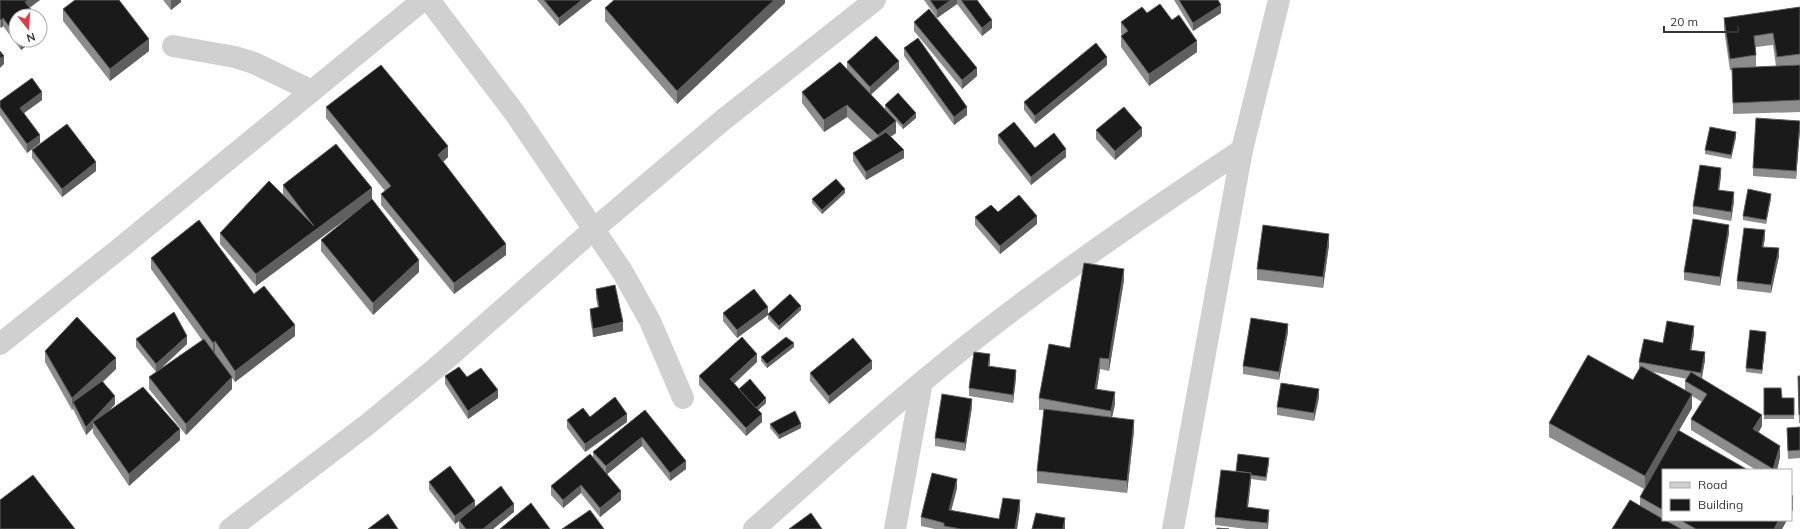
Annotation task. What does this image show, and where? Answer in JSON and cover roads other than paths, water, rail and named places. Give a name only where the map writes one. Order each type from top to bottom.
[{"type":"street","points":[[0,344],[119,249],[423,0]]},
{"type":"street","points":[[429,0],[514,112],[622,270],[650,321],[683,398]]},
{"type":"street","points":[[230,529],[368,424],[723,120],[875,0]]},
{"type":"street","points":[[1174,529],[1242,150],[1279,0]]},
{"type":"street","points":[[172,46],[241,59],[254,63],[312,91]]},
{"type":"street","points":[[754,529],[922,382],[1039,291],[1141,218],[1242,150]]},
{"type":"street","points":[[895,529],[922,382]]}]
